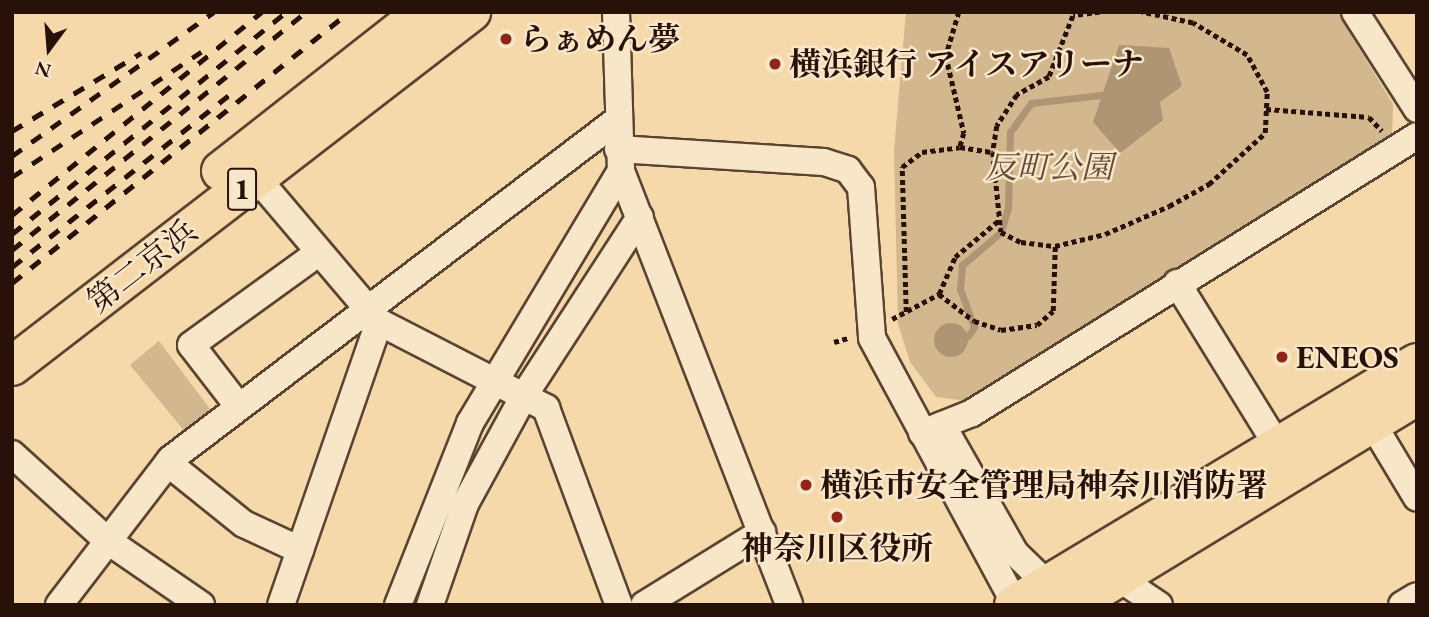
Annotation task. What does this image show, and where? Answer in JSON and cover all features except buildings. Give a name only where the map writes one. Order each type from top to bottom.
[{"type":"highway","name":"第二京浜","points":[[12,334],[424,12]]},
{"type":"highway","name":"第二京浜","points":[[12,366],[471,12]]},
{"type":"highway","points":[[1014,604],[1069,600],[1114,575],[1417,363]]},
{"type":"highway","points":[[1069,600],[1284,456],[1372,423],[1417,396]]},
{"type":"street","points":[[616,12],[616,121],[620,160],[789,605]]},
{"type":"street","points":[[1355,12],[1417,109]]},
{"type":"street","points":[[59,605],[168,463],[239,407],[372,316],[616,121]]},
{"type":"street","points":[[932,429],[972,413],[1407,142]]},
{"type":"street","points":[[398,605],[465,435],[620,160]]},
{"type":"street","points":[[620,160],[824,162],[848,170],[860,187],[866,318],[932,429],[1015,553],[1069,600]]},
{"type":"street","points":[[257,177],[317,253],[372,316],[525,394],[546,408],[619,605]]},
{"type":"street","points":[[430,605],[465,504],[525,394],[640,217]]},
{"type":"street","points":[[239,407],[191,345],[317,253]]},
{"type":"street","points":[[1177,283],[1284,456]]},
{"type":"street","points":[[281,605],[372,316]]},
{"type":"street","points":[[1372,423],[1417,498]]},
{"type":"street","points":[[932,429],[1014,604]]},
{"type":"street","points":[[12,454],[108,541],[201,605]]},
{"type":"street","points":[[168,463],[244,524],[300,550]]},
{"type":"street","points":[[643,605],[762,532]]},
{"type":"street","points":[[1114,575],[1158,605]]},
{"type":"street","points":[[1402,605],[1417,596]]},
{"type":"path","points":[[959,12],[946,56],[964,133],[960,147]]},
{"type":"path","points":[[1100,12],[1071,14],[1049,77],[1017,95],[997,126],[993,152],[1000,232],[1021,242],[1055,246],[1105,234],[1209,184],[1265,132],[1267,92],[1247,55],[1193,23],[1142,12]]},
{"type":"path","points":[[1266,109],[1369,117],[1407,142]]},
{"type":"path","points":[[906,312],[902,167],[922,152],[960,147],[993,152]]},
{"type":"path","points":[[887,322],[939,294],[955,257],[998,221]]},
{"type":"path","points":[[939,294],[983,324],[1001,330],[1037,325],[1053,311],[1055,246]]},
{"type":"path","points":[[834,342],[848,338]]},
{"type":"green space","name":"反町公園","points":[[906,12],[1337,12],[1393,104],[1392,136],[967,401],[936,397],[910,362],[898,324],[894,150]]},
{"type":"green space","points":[[159,341],[213,413],[186,433],[130,365]]},
{"type":"shaded area","points":[[1119,45],[1169,48],[1182,86],[1160,102],[1163,120],[1120,153],[1093,122]]},
{"type":"shaded area","points":[[951,323],[963,328],[968,340],[963,352],[951,357],[939,352],[934,340],[939,328]]},
{"type":"waterway","points":[[968,336],[974,327],[960,289],[962,265],[1001,232],[1008,208],[1010,132],[1031,103],[1102,95]]},
{"type":"railway","points":[[12,156],[214,12]]},
{"type":"railway","points":[[12,215],[262,12]]},
{"type":"railway","points":[[12,234],[286,12]]},
{"type":"railway","points":[[12,250],[306,12]]},
{"type":"railway","points":[[12,283],[349,12]]},
{"type":"railway","points":[[12,177],[201,52]]},
{"type":"railway","points":[[12,131],[141,53]]},
{"type":"railway","points":[[12,267],[229,95]]},
{"type":"place","name":"らぁめん夢","points":[[506,39]]},
{"type":"place","name":"横浜銀行 アイスアリーナ","points":[[775,64]]},
{"type":"place","name":"ENEOS","points":[[1282,357]]},
{"type":"place","name":"横浜市安全管理局神奈川消防署","points":[[806,485]]},
{"type":"place","name":"神奈川区役所","points":[[837,517]]}]
